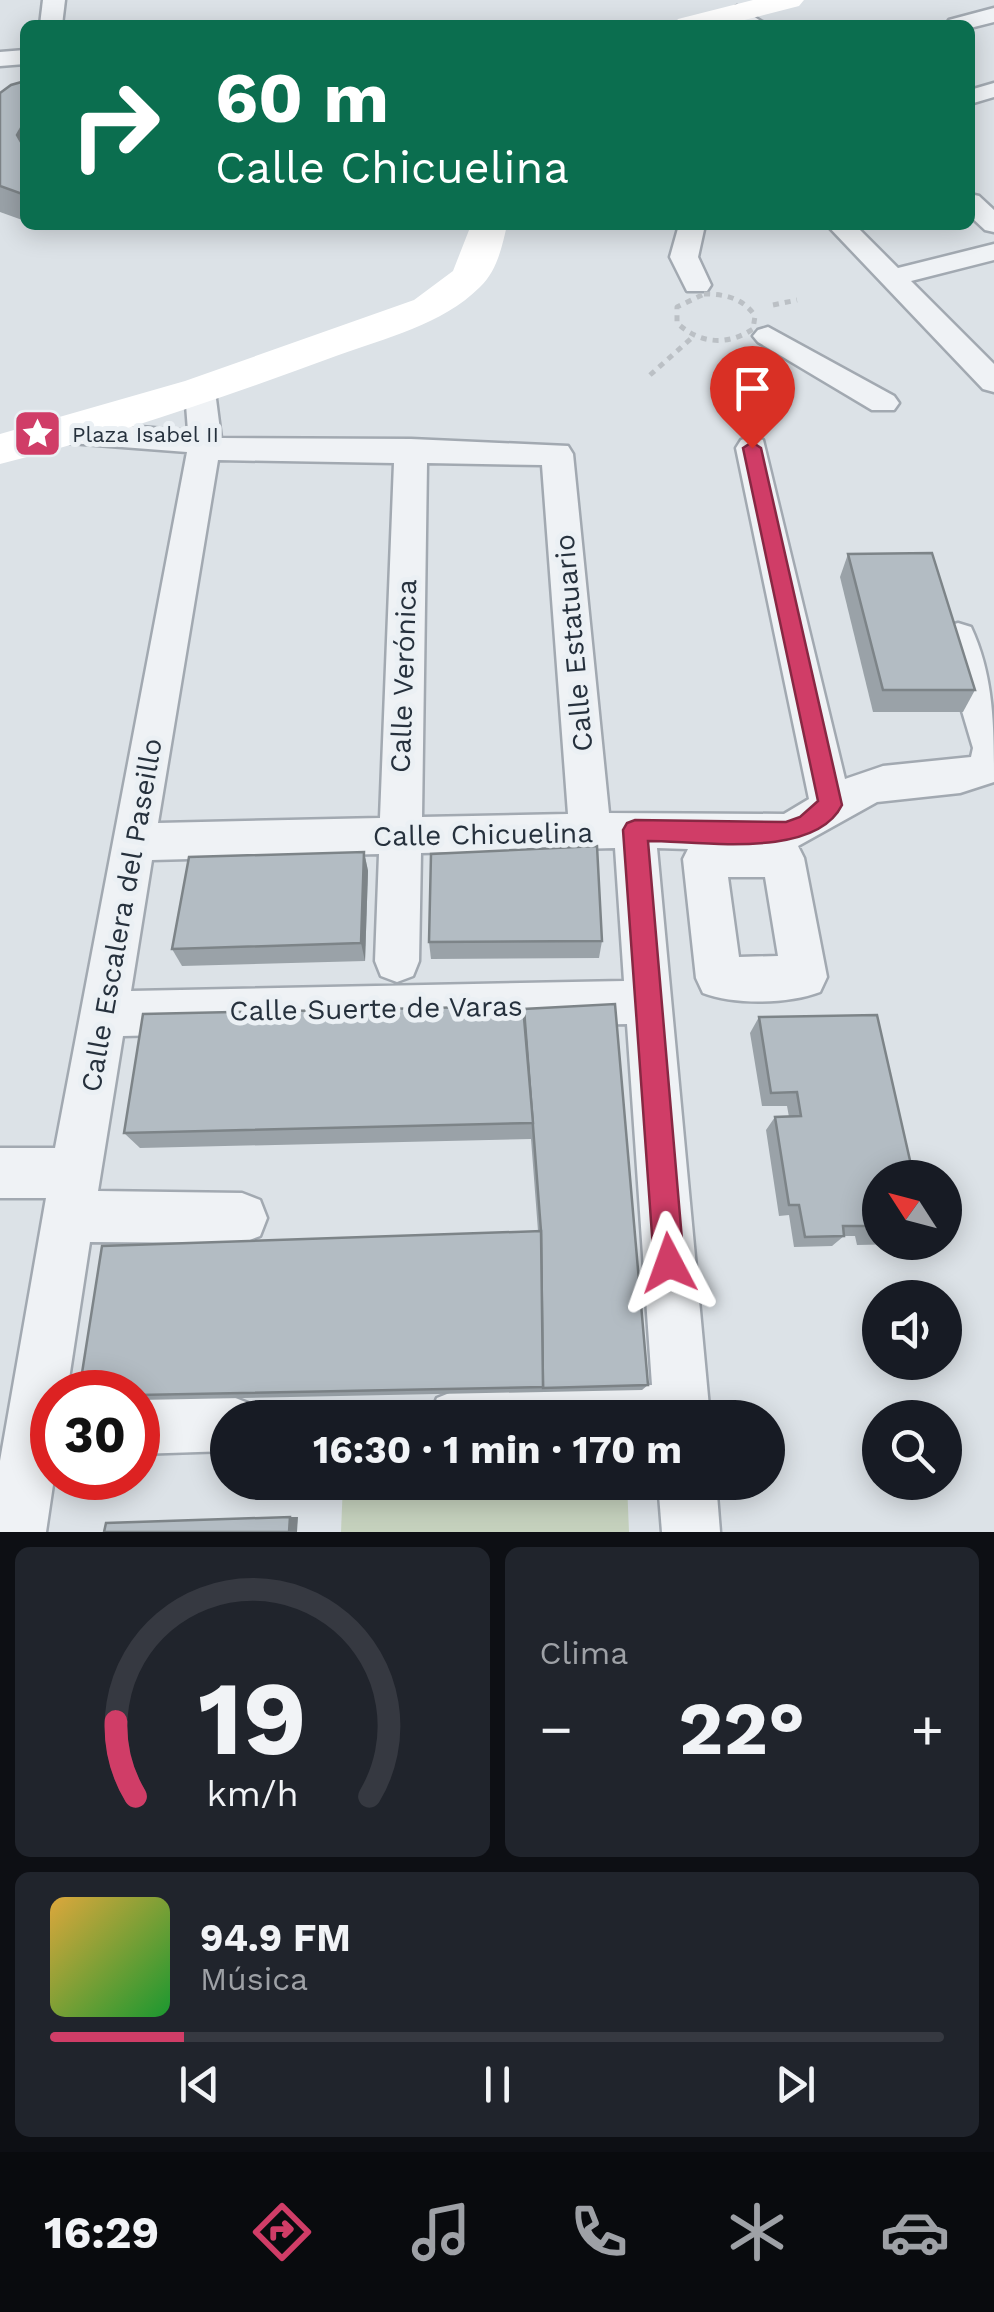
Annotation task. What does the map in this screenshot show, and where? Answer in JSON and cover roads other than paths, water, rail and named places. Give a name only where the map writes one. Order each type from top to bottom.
[{"type":"street","points":[[746,19],[789,0]]},
{"type":"street","points":[[975,207],[994,224]]},
{"type":"street","points":[[0,449],[70,432],[200,391],[428,308],[468,278],[479,260],[488,230]]},
{"type":"street","points":[[692,230],[684,257],[697,285]]},
{"type":"street","points":[[845,230],[994,382]]},
{"type":"street","points":[[891,278],[994,252]]},
{"type":"street","points":[[768,336],[883,403]]},
{"type":"street","name":"Calle Escalera del Paseillo","points":[[50,1370],[71,1195],[204,446],[200,391]]},
{"type":"street","points":[[0,428],[204,446],[411,450]]},
{"type":"street","points":[[752,448],[831,805]]},
{"type":"street","name":"Calle Estatuario","points":[[411,450],[557,454],[612,831],[649,1002],[681,1400]]},
{"type":"street","name":"Calle Verónica","points":[[396,962],[411,450]]},
{"type":"street","name":"Calle Chicuelina","points":[[135,842],[612,831],[786,832],[808,824],[831,805],[870,786],[908,779],[969,777],[989,767],[993,748],[944,594]]},
{"type":"street","name":"Calle Suerte de Varas","points":[[104,1014],[649,1002]]},
{"type":"street","points":[[0,1173],[71,1195],[242,1218]]},
{"type":"street","points":[[160,1426],[210,1424]]},
{"type":"street","name":"Calle Escalera del Paseillo","points":[[17,1532],[30,1480]]},
{"type":"street","points":[[688,1500],[691,1532]]},
{"type":"place","name":"Plaza Isabel II","points":[[37,434]]}]
